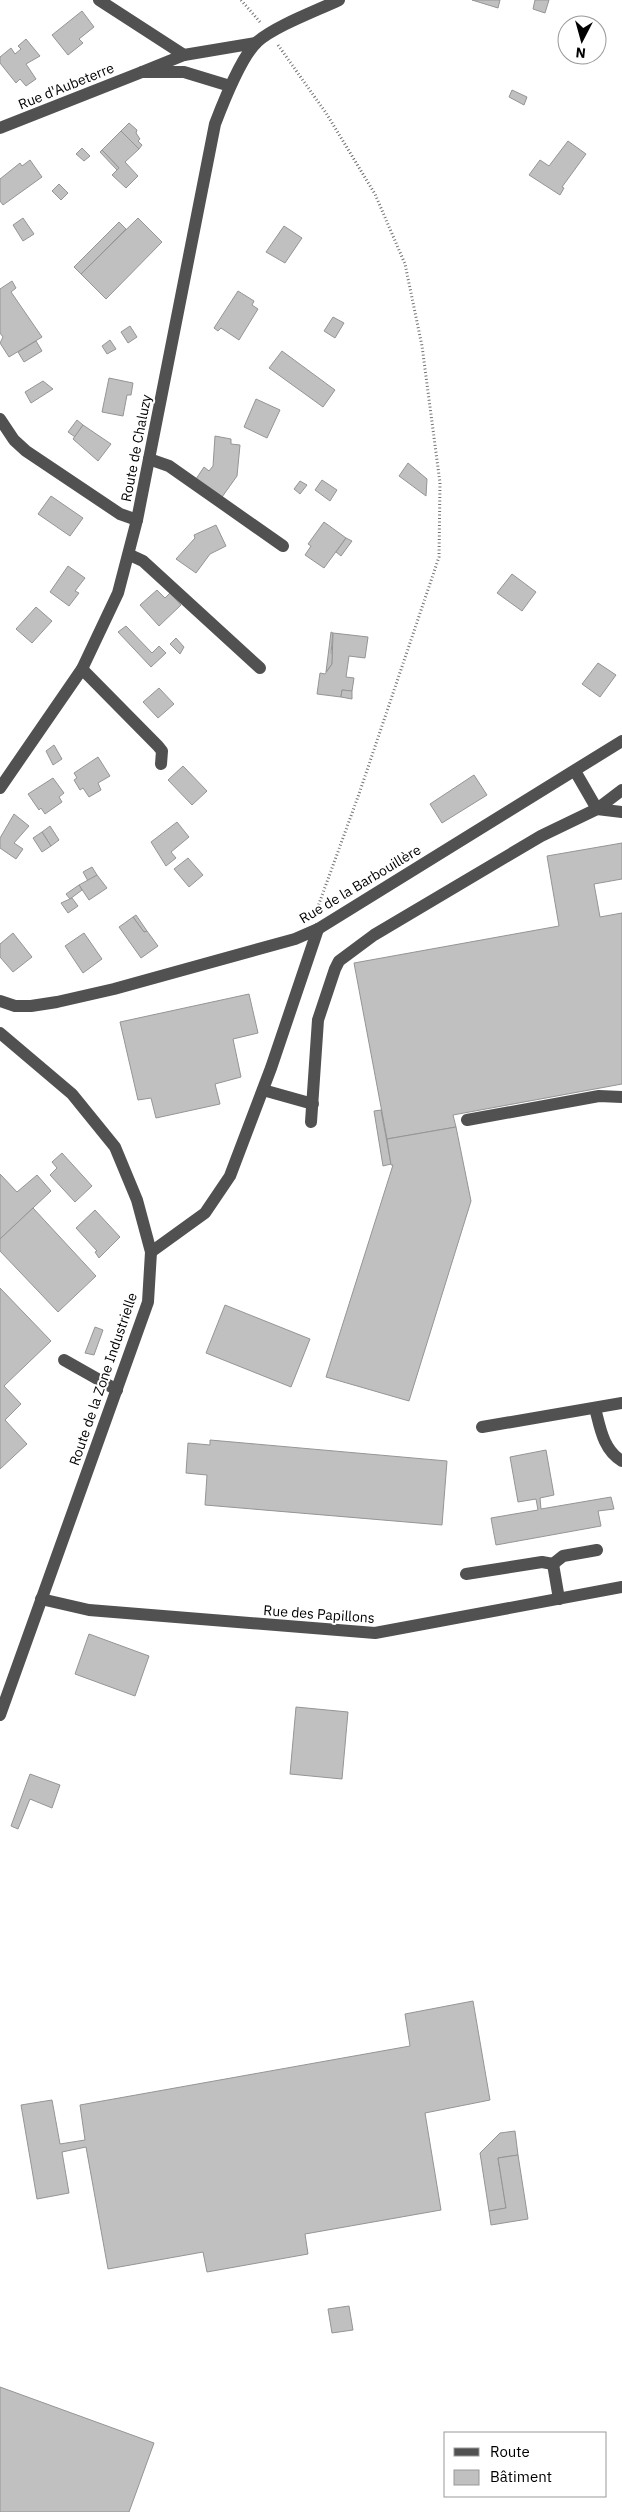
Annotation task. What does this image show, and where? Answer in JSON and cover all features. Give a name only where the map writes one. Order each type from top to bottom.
[{"type":"street","points":[[99,0],[184,55]]},
{"type":"street","points":[[256,43],[269,33],[339,0]]},
{"type":"street","name":"Rue d'Aubeterre","points":[[0,128],[184,55],[256,43]]},
{"type":"street","name":"Route de Chaluzy","points":[[0,788],[82,669],[118,593],[130,555],[215,124],[230,86],[256,43]]},
{"type":"street","name":"Rue d'Aubeterre","points":[[142,72],[184,72],[230,86]]},
{"type":"street","points":[[0,419],[14,440],[26,450],[120,514],[137,520]]},
{"type":"street","points":[[149,458],[169,466],[283,546]]},
{"type":"street","points":[[130,555],[143,562],[260,668]]},
{"type":"street","points":[[82,669],[158,746],[162,751],[161,764]]},
{"type":"street","name":"Rue de la Barbouillère","points":[[0,1001],[15,1006],[31,1006],[114,989],[295,939],[313,931],[622,741]]},
{"type":"street","points":[[575,771],[597,809]]},
{"type":"street","points":[[312,1122],[318,1020],[335,970],[340,961],[374,935],[541,836],[597,809],[622,790]]},
{"type":"street","points":[[597,809],[622,812]]},
{"type":"street","points":[[151,1252],[205,1213],[230,1176],[262,1090],[313,931]]},
{"type":"street","name":"Route de la Zone Industrielle","points":[[0,1033],[72,1094],[115,1147],[137,1200],[151,1252],[148,1302],[0,1715]]},
{"type":"street","points":[[262,1090],[313,1104]]},
{"type":"street","points":[[467,1120],[599,1096],[622,1097]]},
{"type":"street","points":[[64,1360],[117,1390]]},
{"type":"street","points":[[482,1427],[622,1403]]},
{"type":"street","points":[[595,1408],[605,1443],[610,1452],[622,1460]]},
{"type":"street","points":[[554,1564],[563,1556],[597,1550]]},
{"type":"street","points":[[466,1574],[542,1562],[554,1564]]},
{"type":"street","points":[[554,1564],[559,1599]]},
{"type":"street","name":"Rue des Papillons","points":[[41,1599],[89,1610],[358,1634],[397,1630],[622,1588]]},
{"type":"path","points":[[241,0],[269,33],[326,113],[375,194],[405,264],[422,346],[440,483],[439,556],[313,931]]},
{"type":"building","points":[[472,0],[500,0],[498,8]]},
{"type":"building","points":[[535,0],[549,0],[545,13],[533,9]]},
{"type":"building","points":[[82,11],[94,27],[79,39],[83,43],[68,55],[52,35]]},
{"type":"building","points":[[26,39],[40,56],[26,64],[36,79],[26,86],[20,79],[16,83],[0,63],[0,57],[11,48],[15,54],[21,49],[18,46]]},
{"type":"building","points":[[512,90],[527,97],[524,105],[509,97]]},
{"type":"building","points":[[129,123],[137,130],[136,133],[140,139],[138,141],[142,145],[139,149],[121,131]]},
{"type":"building","points":[[121,131],[139,149],[125,162],[138,176],[126,188],[112,175],[119,168],[102,150]]},
{"type":"building","points":[[568,141],[586,154],[562,187],[564,188],[560,195],[529,175],[540,160],[549,166]]},
{"type":"building","points":[[82,148],[90,156],[84,161],[76,154]]},
{"type":"building","points":[[102,150],[119,168],[117,170],[100,152]]},
{"type":"building","points":[[30,160],[42,177],[3,205],[0,201],[0,179],[20,163],[22,166]]},
{"type":"building","points":[[59,184],[68,193],[61,200],[52,191]]},
{"type":"building","points":[[23,218],[34,234],[23,241],[13,225]]},
{"type":"building","points":[[138,218],[162,242],[106,299],[81,274]]},
{"type":"building","points":[[119,222],[126,229],[81,274],[74,267]]},
{"type":"building","points":[[284,226],[302,238],[285,263],[266,252]]},
{"type":"building","points":[[12,281],[16,288],[11,292],[42,337],[9,357],[0,343],[3,337],[0,333],[0,289]]},
{"type":"building","points":[[238,291],[254,301],[252,305],[258,309],[239,340],[221,328],[218,331],[214,328]]},
{"type":"building","points":[[333,317],[344,323],[335,338],[324,331]]},
{"type":"building","points":[[130,326],[137,337],[128,343],[121,332]]},
{"type":"building","points":[[110,340],[116,349],[107,354],[102,346]]},
{"type":"building","points":[[36,341],[42,351],[24,362],[18,352]]},
{"type":"building","points":[[282,351],[335,390],[323,407],[269,368]]},
{"type":"building","points":[[109,378],[133,383],[131,395],[127,395],[123,416],[102,412]]},
{"type":"building","points":[[43,381],[53,389],[31,403],[25,392]]},
{"type":"building","points":[[256,399],[280,410],[267,438],[244,427]]},
{"type":"building","points":[[77,420],[83,425],[75,437],[68,432]]},
{"type":"building","points":[[83,425],[111,444],[98,461],[73,439]]},
{"type":"building","points":[[215,436],[231,439],[231,444],[240,445],[237,476],[222,497],[196,479],[204,467],[209,471],[213,466]]},
{"type":"building","points":[[408,463],[427,479],[426,496],[399,476]]},
{"type":"building","points":[[322,480],[337,490],[330,501],[315,490]]},
{"type":"building","points":[[300,481],[307,485],[300,494],[294,489]]},
{"type":"building","points":[[51,496],[83,518],[70,536],[38,514]]},
{"type":"building","points":[[324,522],[346,538],[324,568],[305,555],[311,546],[308,544]]},
{"type":"building","points":[[216,525],[226,546],[210,554],[196,573],[176,559],[195,538],[194,535]]},
{"type":"building","points":[[346,538],[352,541],[341,556],[336,552]]},
{"type":"building","points":[[68,566],[85,578],[75,591],[79,593],[69,606],[50,592]]},
{"type":"building","points":[[512,574],[536,592],[522,611],[497,593]]},
{"type":"building","points":[[157,590],[165,598],[170,593],[181,605],[159,626],[140,605]]},
{"type":"building","points":[[36,607],[52,621],[32,643],[16,629]]},
{"type":"building","points":[[126,626],[152,653],[159,646],[166,653],[151,667],[118,632]]},
{"type":"building","points":[[331,632],[333,633],[332,664],[326,672]]},
{"type":"building","points":[[333,633],[368,637],[365,658],[349,656],[346,677],[354,678],[352,691],[342,690],[341,697],[317,694],[320,673],[325,674],[332,664]]},
{"type":"building","points":[[176,638],[184,647],[180,654],[170,644]]},
{"type":"building","points":[[598,663],[616,675],[600,697],[582,684]]},
{"type":"building","points":[[159,688],[174,704],[158,718],[143,702]]},
{"type":"building","points":[[342,690],[352,691],[352,699],[341,697]]},
{"type":"building","points":[[54,745],[62,759],[53,765],[46,751]]},
{"type":"building","points":[[98,757],[110,776],[98,783],[101,790],[89,797],[83,788],[80,790],[74,780],[77,778],[74,773]]},
{"type":"building","points":[[183,766],[207,791],[192,805],[168,780]]},
{"type":"building","points":[[474,775],[487,795],[442,823],[430,804]]},
{"type":"building","points":[[53,778],[64,793],[59,797],[62,802],[45,814],[41,808],[39,810],[28,794]]},
{"type":"building","points":[[14,814],[29,826],[14,843],[23,849],[16,859],[0,848],[0,838]]},
{"type":"building","points":[[177,822],[189,837],[171,852],[176,858],[166,866],[151,842]]},
{"type":"building","points":[[50,826],[59,840],[51,846],[42,832]]},
{"type":"building","points":[[42,832],[51,846],[42,852],[33,838]]},
{"type":"building","points":[[622,843],[622,879],[594,884],[600,917],[622,913],[622,1084],[453,1115],[456,1127],[387,1139],[354,963],[559,926],[547,856]]},
{"type":"building","points":[[188,858],[203,875],[189,887],[174,869]]},
{"type":"building","points":[[92,867],[97,875],[88,881],[83,872]]},
{"type":"building","points":[[97,875],[107,888],[89,900],[79,885]]},
{"type":"building","points":[[79,885],[82,890],[70,899],[66,894]]},
{"type":"building","points":[[72,898],[78,906],[68,913],[61,903]]},
{"type":"building","points":[[136,915],[147,931],[144,932],[133,917]]},
{"type":"building","points":[[133,917],[158,946],[141,958],[119,927]]},
{"type":"building","points":[[13,933],[32,957],[13,972],[0,957],[0,944]]},
{"type":"building","points":[[84,933],[102,959],[83,973],[65,946]]},
{"type":"building","points":[[249,994],[258,1033],[233,1039],[241,1077],[215,1084],[220,1104],[156,1118],[151,1098],[138,1100],[120,1022]]},
{"type":"building","points":[[381,1110],[391,1164],[383,1166],[374,1111]]},
{"type":"building","points":[[456,1127],[471,1201],[409,1401],[326,1377],[393,1165],[391,1165],[387,1139]]},
{"type":"building","points":[[62,1153],[92,1186],[75,1202],[50,1175],[57,1168],[52,1162]]},
{"type":"building","points":[[0,1174],[17,1192],[37,1175],[51,1191],[0,1239]]},
{"type":"building","points":[[33,1208],[96,1276],[58,1312],[0,1251],[0,1239]]},
{"type":"building","points":[[95,1210],[120,1237],[99,1258],[95,1252],[97,1251],[76,1228]]},
{"type":"building","points":[[0,1288],[51,1341],[4,1386],[21,1404],[5,1420],[27,1444],[0,1469]]},
{"type":"building","points":[[225,1305],[310,1339],[291,1387],[206,1353]]},
{"type":"building","points":[[95,1327],[103,1330],[94,1355],[85,1353]]},
{"type":"building","points":[[210,1440],[447,1461],[442,1525],[205,1505],[207,1475],[186,1473],[188,1443],[210,1445]]},
{"type":"building","points":[[546,1450],[554,1495],[540,1498],[541,1509],[611,1497],[614,1509],[598,1511],[601,1526],[496,1545],[491,1518],[538,1510],[536,1499],[518,1502],[510,1457]]},
{"type":"building","points":[[89,1634],[149,1656],[135,1696],[75,1674]]},
{"type":"building","points":[[296,1707],[348,1712],[342,1779],[290,1774]]},
{"type":"building","points":[[30,1774],[60,1785],[52,1808],[30,1799],[18,1829],[11,1826]]},
{"type":"building","points":[[473,2001],[490,2100],[425,2113],[441,2210],[305,2234],[308,2254],[207,2272],[203,2252],[108,2269],[86,2147],[62,2152],[69,2193],[37,2199],[21,2105],[52,2100],[60,2144],[85,2140],[80,2105],[410,2046],[405,2014]]},
{"type":"building","points":[[515,2131],[518,2155],[498,2158],[506,2208],[489,2211],[480,2153],[500,2133]]},
{"type":"building","points":[[518,2155],[528,2219],[491,2225],[489,2211],[506,2208],[498,2158]]},
{"type":"building","points":[[349,2306],[353,2330],[332,2333],[328,2309]]},
{"type":"building","points":[[0,2387],[154,2443],[129,2512],[0,2512]]}]
